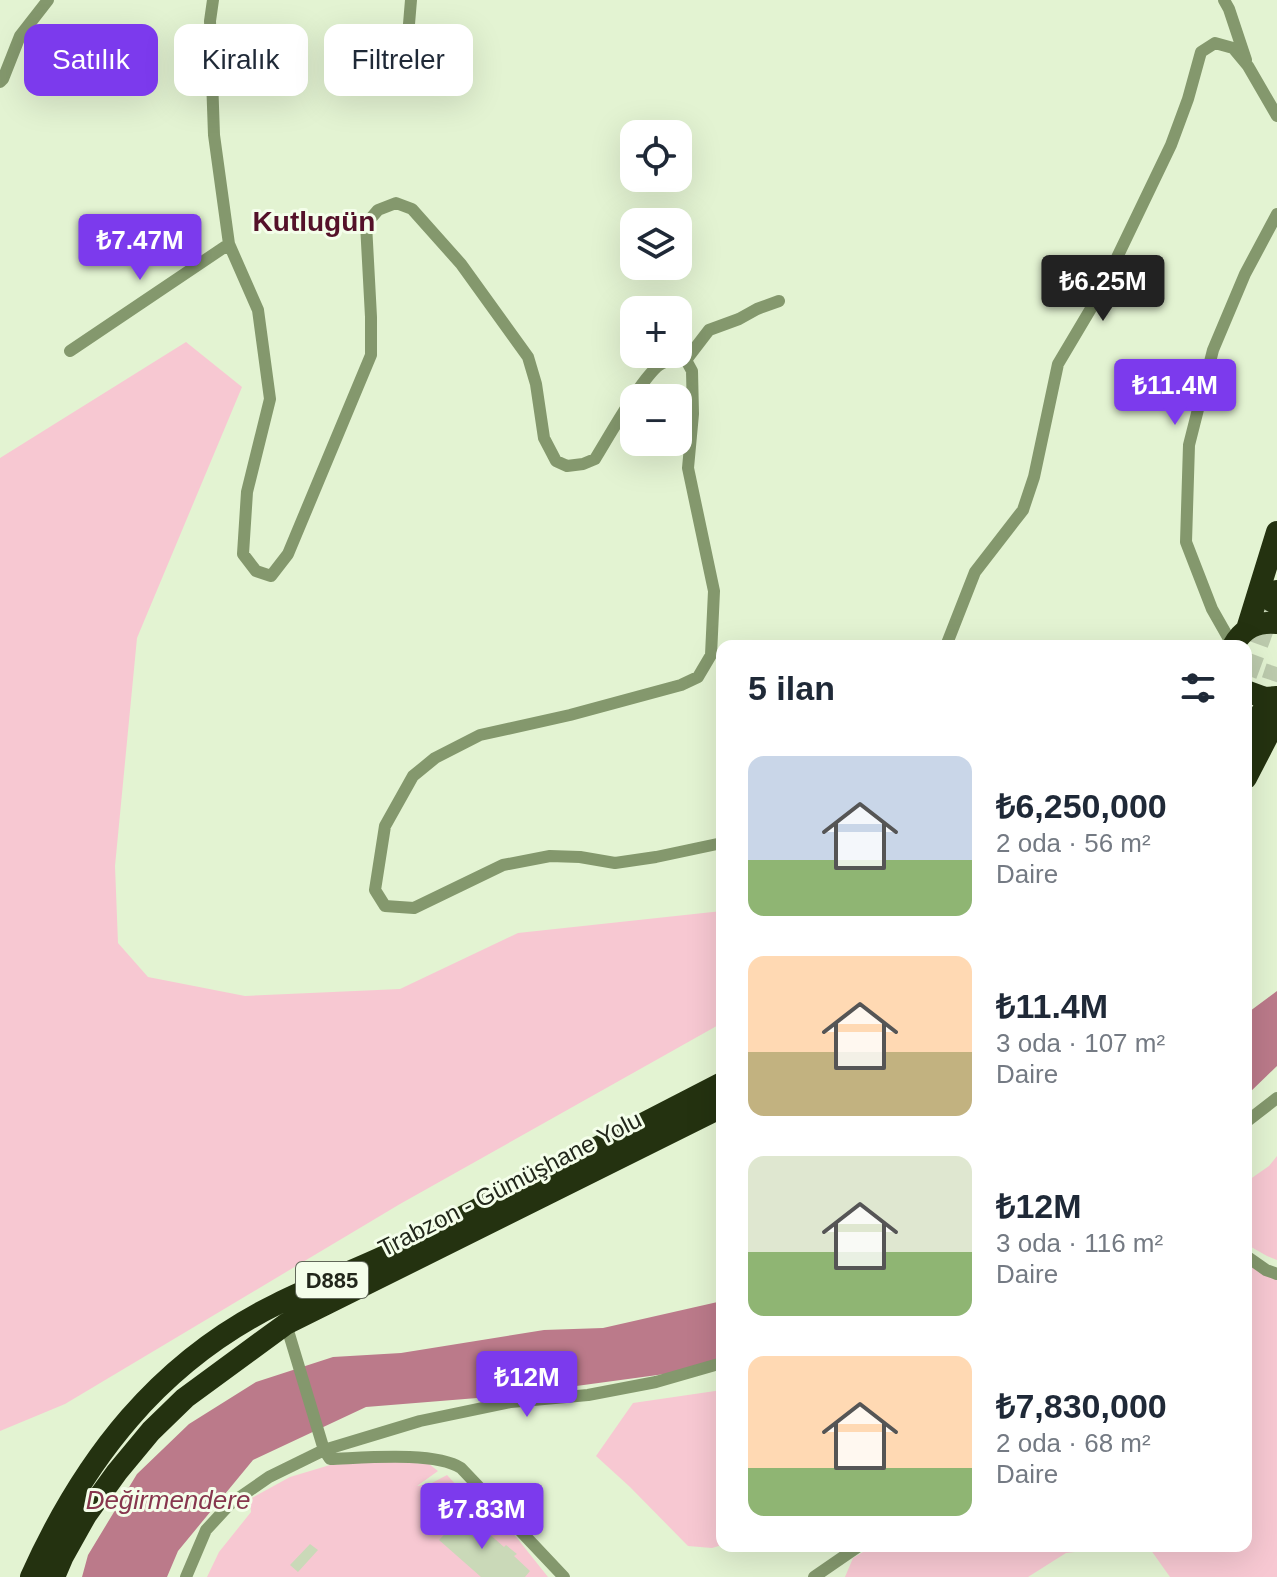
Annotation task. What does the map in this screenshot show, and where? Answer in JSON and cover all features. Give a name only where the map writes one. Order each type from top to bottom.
[{"type":"highway","points":[[1238,640],[1277,532]]},
{"type":"highway","points":[[1238,640],[1256,624],[1266,622],[1276,605]]},
{"type":"highway","points":[[1252,693],[1265,698],[1272,709]]},
{"type":"highway","points":[[1252,734],[1272,709]]},
{"type":"highway","points":[[1252,762],[1272,709]]},
{"type":"highway","name":"Trabzon - Gümüşhane Yolu","points":[[621,1135],[716,1072]]},
{"type":"highway","name":"Trabzon - Gümüşhane Yolu","points":[[31,1577],[49,1538],[100,1454],[156,1388],[208,1344],[276,1304],[379,1259],[716,1086]]},
{"type":"highway","name":"Trabzon - Gümüşhane Yolu","points":[[54,1577],[86,1515],[117,1472],[151,1431],[185,1398],[288,1331],[682,1127],[716,1113]]},
{"type":"street","points":[[0,82],[20,36],[48,0]]},
{"type":"street","points":[[213,0],[210,21],[214,135],[229,244],[258,310],[270,399],[247,492],[243,554],[256,571],[271,576],[288,554],[371,355],[366,224],[378,210],[396,203],[412,209],[461,264],[520,345],[528,357],[536,384],[544,438],[556,461],[567,466],[595,459],[636,393],[656,368]]},
{"type":"street","points":[[409,24],[411,0]]},
{"type":"street","points":[[1224,0],[1248,66]]},
{"type":"street","points":[[948,640],[975,572],[1023,510],[1034,477],[1058,364],[1099,295],[1171,145],[1201,52],[1215,43],[1233,48],[1248,66],[1277,116]]},
{"type":"street","points":[[1238,640],[1212,609],[1186,542],[1189,445],[1213,350],[1245,274],[1277,214]]},
{"type":"street","points":[[70,351],[229,244]]},
{"type":"street","points":[[692,352],[709,330],[779,301]]},
{"type":"street","points":[[690,368],[693,400],[688,468],[714,591],[711,655],[698,677],[681,685],[570,715],[480,735],[435,758],[413,776],[385,826],[375,890],[385,906],[414,908],[503,865],[550,856],[615,863],[716,844]]},
{"type":"street","points":[[1252,1117],[1277,1098]]},
{"type":"street","points":[[1252,1260],[1277,1274]]},
{"type":"street","points":[[288,1331],[330,1459],[403,1458],[452,1462],[564,1577]]},
{"type":"street","points":[[186,1577],[206,1530],[230,1504],[323,1444],[511,1402],[588,1395],[656,1382],[716,1365]]},
{"type":"street","points":[[814,1577],[850,1552]]},
{"type":"shaded area","points":[[186,342],[242,387],[137,638],[115,866],[118,943],[148,977],[245,996],[400,989],[518,933],[716,912],[716,1026],[400,1204],[65,1404],[0,1431],[0,458]]},
{"type":"shaded area","points":[[1277,1156],[1277,1260],[1252,1247],[1252,1178]]},
{"type":"shaded area","points":[[1252,1268],[1277,1278],[1277,1577],[1170,1577],[1152,1552],[1252,1552]]},
{"type":"shaded area","points":[[716,1391],[716,1547],[688,1546],[596,1456],[633,1403]]},
{"type":"shaded area","points":[[384,1461],[429,1464],[438,1471],[417,1486],[430,1484],[447,1475],[460,1489],[472,1490],[486,1499],[548,1577],[207,1577],[219,1552],[251,1512],[250,1499],[290,1477],[330,1465]]},
{"type":"shaded area","points":[[863,1552],[1075,1552],[1066,1553],[1028,1577],[845,1577],[853,1558]]},
{"type":"water","points":[[1277,991],[1277,1066],[1252,1090],[1252,1010]]},
{"type":"water","name":"Değirmendere","points":[[716,1302],[716,1361],[687,1371],[502,1396],[366,1407],[253,1460],[178,1551],[167,1577],[82,1577],[88,1555],[137,1474],[189,1424],[256,1382],[333,1357],[401,1353],[544,1330],[603,1328]]},
{"type":"building","points":[[464,1514],[475,1524],[479,1520],[489,1529],[487,1532],[517,1554],[514,1556],[530,1571],[525,1577],[481,1577],[439,1540]]},
{"type":"building","points":[[310,1544],[318,1550],[298,1572],[290,1565]]},
{"type":"tunnel","points":[[1252,659],[1271,607]]},
{"type":"tunnel","points":[[1262,712],[1277,667]]},
{"type":"district","name":"Kutlugün","points":[[314,221]]}]
